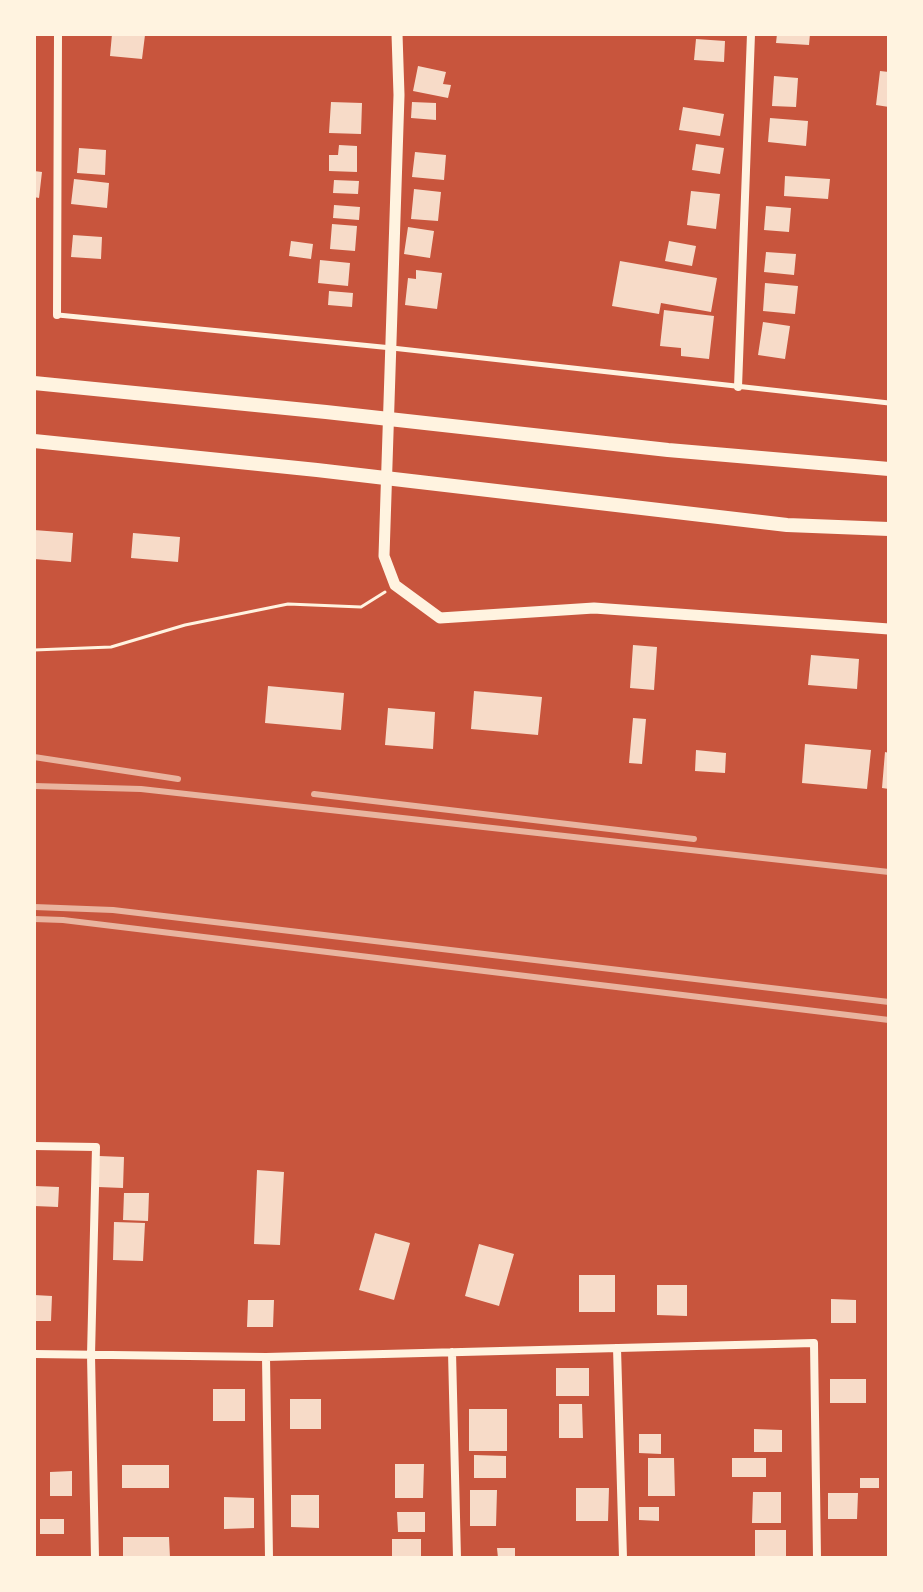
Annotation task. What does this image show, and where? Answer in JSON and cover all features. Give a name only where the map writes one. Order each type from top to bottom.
[{"type":"main road","points":[[34,383],[668,450],[889,469]]},
{"type":"main road","points":[[34,441],[317,470],[787,525],[889,529]]},
{"type":"street","points":[[57,315],[58,34]]},
{"type":"street","points":[[397,34],[399,95],[384,556],[395,585],[440,618],[594,608],[889,629]]},
{"type":"street","points":[[738,387],[751,34]]},
{"type":"street","points":[[34,1146],[96,1147],[91,1355],[95,1558]]},
{"type":"street","points":[[34,1354],[266,1357],[814,1343],[817,1558]]},
{"type":"street","points":[[617,1348],[623,1558]]},
{"type":"street","points":[[452,1352],[457,1558]]},
{"type":"street","points":[[266,1357],[269,1558]]},
{"type":"lane","points":[[57,315],[392,348],[889,403]]},
{"type":"path","points":[[34,650],[111,647],[185,625],[288,604],[361,607],[395,585]]},
{"type":"building","points":[[112,34],[145,35],[142,59],[110,56]]},
{"type":"building","points":[[777,34],[810,34],[809,45],[776,43]]},
{"type":"building","points":[[696,39],[725,41],[724,62],[694,60]]},
{"type":"building","points":[[418,66],[446,72],[443,84],[451,85],[448,98],[413,91]]},
{"type":"building","points":[[880,71],[889,72],[889,107],[876,105]]},
{"type":"building","points":[[774,76],[798,78],[796,107],[772,106]]},
{"type":"building","points":[[331,102],[362,103],[361,134],[329,133]]},
{"type":"building","points":[[412,102],[436,103],[436,120],[411,118]]},
{"type":"building","points":[[683,107],[724,114],[720,136],[679,130]]},
{"type":"building","points":[[770,118],[808,121],[806,146],[768,142]]},
{"type":"building","points":[[696,144],[724,148],[720,174],[692,170]]},
{"type":"building","points":[[339,145],[357,146],[357,172],[329,171],[329,155],[338,155]]},
{"type":"building","points":[[79,148],[106,150],[105,175],[77,173]]},
{"type":"building","points":[[415,152],[446,155],[444,180],[412,177]]},
{"type":"building","points":[[34,171],[42,172],[39,198],[34,197]]},
{"type":"building","points":[[785,176],[830,179],[828,199],[784,196]]},
{"type":"building","points":[[74,179],[109,183],[107,208],[71,204]]},
{"type":"building","points":[[334,180],[359,181],[358,194],[333,193]]},
{"type":"building","points":[[414,189],[441,192],[438,221],[411,219]]},
{"type":"building","points":[[691,191],[720,194],[716,229],[687,225]]},
{"type":"building","points":[[334,205],[360,207],[359,220],[333,218]]},
{"type":"building","points":[[766,206],[791,208],[789,232],[764,230]]},
{"type":"building","points":[[332,224],[357,226],[355,251],[330,249]]},
{"type":"building","points":[[408,227],[434,231],[430,258],[404,254]]},
{"type":"building","points":[[73,235],[102,237],[101,259],[71,257]]},
{"type":"building","points":[[291,241],[313,244],[311,259],[289,256]]},
{"type":"building","points":[[669,241],[696,246],[692,266],[665,261]]},
{"type":"building","points":[[766,252],[796,254],[794,275],[764,272]]},
{"type":"building","points":[[320,260],[350,263],[348,286],[318,283]]},
{"type":"building","points":[[620,261],[717,278],[711,312],[661,303],[659,314],[612,306]]},
{"type":"building","points":[[416,270],[442,273],[437,309],[405,305],[408,278],[416,279]]},
{"type":"building","points":[[765,283],[798,286],[795,314],[763,311]]},
{"type":"building","points":[[329,291],[353,293],[352,307],[328,305]]},
{"type":"building","points":[[664,310],[714,316],[709,359],[681,356],[681,348],[660,346]]},
{"type":"building","points":[[763,322],[790,326],[785,359],[758,355]]},
{"type":"building","points":[[34,530],[73,533],[71,562],[34,559]]},
{"type":"building","points":[[133,533],[180,537],[178,562],[131,558]]},
{"type":"building","points":[[633,645],[657,647],[654,690],[630,688]]},
{"type":"building","points":[[811,655],[859,659],[857,689],[808,685]]},
{"type":"building","points":[[268,686],[344,693],[341,730],[265,723]]},
{"type":"building","points":[[474,691],[542,697],[538,735],[471,729]]},
{"type":"building","points":[[388,708],[435,712],[433,749],[385,745]]},
{"type":"building","points":[[633,718],[646,719],[642,764],[629,763]]},
{"type":"building","points":[[805,744],[871,750],[867,789],[802,783]]},
{"type":"building","points":[[696,750],[726,753],[725,773],[695,771]]},
{"type":"building","points":[[885,752],[889,753],[889,789],[882,788]]},
{"type":"building","points":[[99,1156],[124,1157],[123,1188],[98,1187]]},
{"type":"building","points":[[257,1170],[284,1172],[280,1245],[254,1244]]},
{"type":"building","points":[[34,1186],[59,1187],[58,1207],[34,1206]]},
{"type":"building","points":[[124,1193],[149,1193],[148,1221],[123,1220]]},
{"type":"building","points":[[114,1222],[145,1223],[143,1261],[113,1260]]},
{"type":"building","points":[[375,1233],[410,1243],[394,1300],[359,1290]]},
{"type":"building","points":[[479,1244],[514,1254],[499,1306],[465,1296]]},
{"type":"building","points":[[579,1275],[615,1275],[615,1312],[579,1312]]},
{"type":"building","points":[[657,1285],[687,1285],[687,1316],[657,1315]]},
{"type":"building","points":[[34,1295],[52,1296],[51,1321],[34,1321]]},
{"type":"building","points":[[831,1299],[856,1300],[856,1323],[831,1323]]},
{"type":"building","points":[[248,1300],[274,1300],[273,1327],[247,1327]]},
{"type":"building","points":[[556,1368],[589,1368],[589,1396],[556,1396]]},
{"type":"building","points":[[830,1379],[866,1379],[866,1403],[830,1403]]},
{"type":"building","points":[[213,1389],[245,1389],[245,1421],[213,1421]]},
{"type":"building","points":[[290,1399],[321,1399],[321,1429],[290,1429]]},
{"type":"building","points":[[559,1404],[582,1404],[583,1438],[559,1438]]},
{"type":"building","points":[[469,1409],[507,1409],[507,1451],[469,1451]]},
{"type":"building","points":[[754,1429],[782,1430],[782,1452],[754,1452]]},
{"type":"building","points":[[639,1434],[661,1434],[661,1454],[639,1453]]},
{"type":"building","points":[[474,1455],[506,1456],[506,1478],[474,1478]]},
{"type":"building","points":[[648,1458],[674,1458],[675,1496],[648,1496]]},
{"type":"building","points":[[732,1458],[766,1458],[766,1477],[732,1477]]},
{"type":"building","points":[[395,1464],[424,1464],[423,1498],[395,1498]]},
{"type":"building","points":[[122,1465],[169,1465],[169,1488],[122,1488]]},
{"type":"building","points":[[72,1471],[72,1496],[50,1496],[50,1472]]},
{"type":"building","points":[[860,1478],[879,1478],[879,1488],[860,1488]]},
{"type":"building","points":[[576,1488],[609,1488],[608,1521],[576,1521]]},
{"type":"building","points":[[470,1490],[497,1490],[496,1526],[470,1526]]},
{"type":"building","points":[[753,1492],[781,1492],[781,1523],[752,1523]]},
{"type":"building","points":[[828,1493],[858,1493],[857,1519],[828,1519]]},
{"type":"building","points":[[291,1495],[319,1495],[319,1528],[291,1527]]},
{"type":"building","points":[[224,1497],[254,1498],[254,1528],[224,1529]]},
{"type":"building","points":[[639,1507],[659,1507],[659,1521],[639,1520]]},
{"type":"building","points":[[397,1512],[425,1512],[425,1532],[398,1532]]},
{"type":"building","points":[[40,1519],[64,1519],[64,1534],[40,1534]]},
{"type":"building","points":[[755,1530],[786,1530],[786,1557],[755,1557]]},
{"type":"building","points":[[123,1537],[169,1537],[170,1558],[123,1558]]},
{"type":"building","points":[[392,1539],[421,1539],[421,1558],[392,1558]]},
{"type":"building","points":[[497,1548],[515,1548],[515,1558],[498,1558]]},
{"type":"railway","points":[[34,757],[178,779]]},
{"type":"railway","points":[[34,786],[141,789],[889,872]]},
{"type":"railway","points":[[314,794],[694,839]]},
{"type":"railway","points":[[34,907],[113,910],[889,1002]]},
{"type":"railway","points":[[34,919],[63,920],[889,1020]]}]
